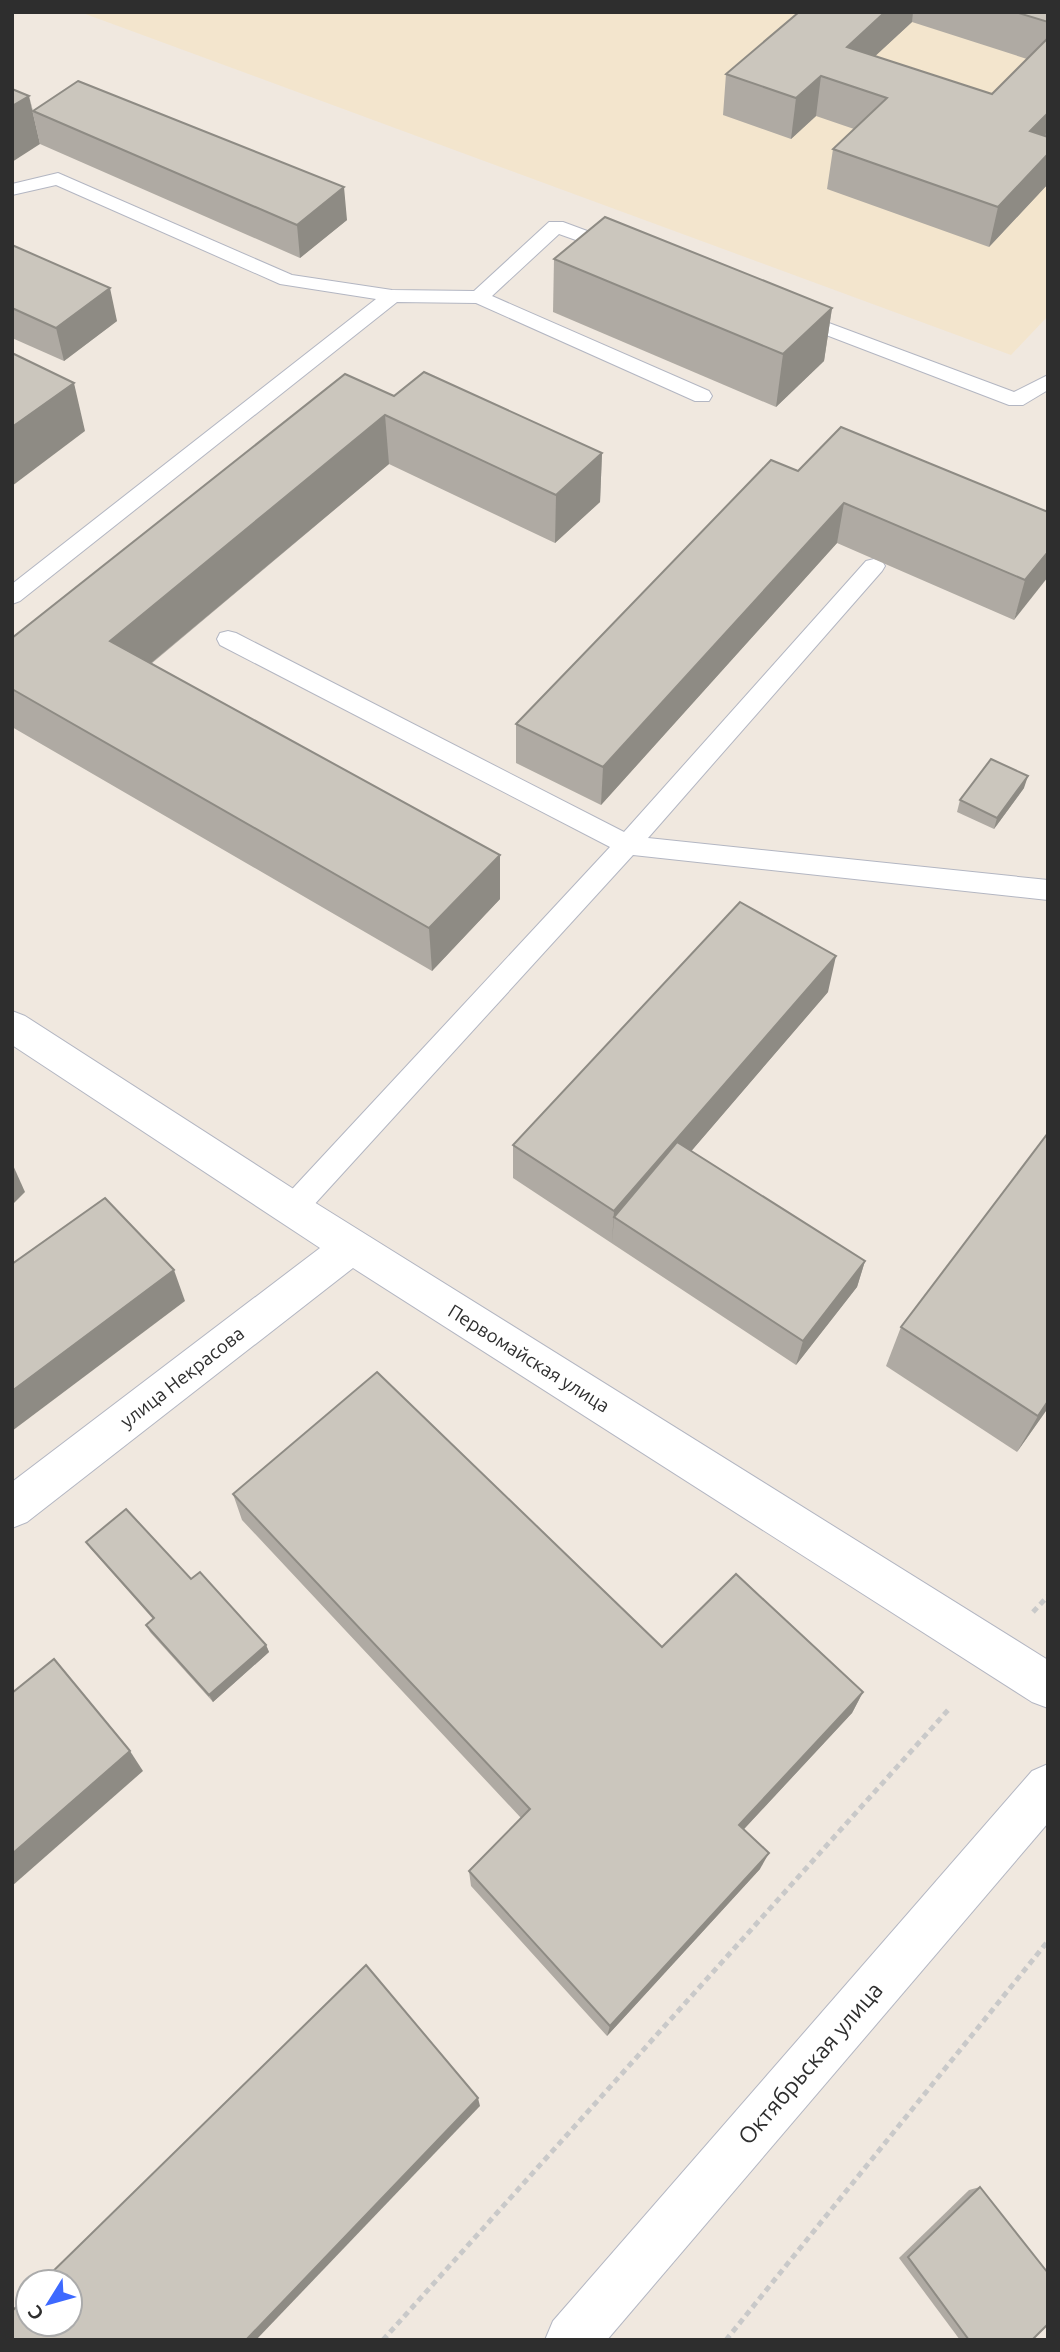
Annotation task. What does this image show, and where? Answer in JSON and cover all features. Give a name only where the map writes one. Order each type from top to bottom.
[{"type":"street","name":"Первомайская улица","points":[[12,1026],[292,1209],[1048,1686]]},
{"type":"street","name":"улица Некрасова","points":[[12,1508],[352,1246]]},
{"type":"street","name":"Октябрьская улица","points":[[572,2340],[1048,1787]]},
{"type":"lane","points":[[12,190],[58,179],[287,280],[391,296],[479,297],[702,396]]},
{"type":"lane","points":[[479,297],[556,226],[633,255]]},
{"type":"lane","points":[[12,596],[391,296]]},
{"type":"lane","points":[[773,308],[1016,400],[1048,381]]},
{"type":"lane","points":[[292,1209],[627,845],[874,566]]},
{"type":"lane","points":[[228,639],[627,845],[1048,890]]},
{"type":"path","points":[[1033,1612],[1048,1596]]},
{"type":"path","points":[[383,2340],[949,1709]]},
{"type":"path","points":[[726,2340],[1048,1941]]},
{"type":"shaded area","points":[[80,12],[1048,12],[1048,316],[1011,355]]},
{"type":"building","points":[[799,12],[885,12],[847,47],[992,94],[1048,38],[1048,113],[1030,131],[1048,137],[1048,154],[998,207],[833,149],[887,98],[821,76],[796,98],[726,74]]},
{"type":"building","points":[[1015,12],[1048,12],[1048,22]]},
{"type":"building","points":[[78,81],[344,187],[297,225],[33,111]]},
{"type":"building","points":[[12,89],[29,96],[12,106]]},
{"type":"building","points":[[605,217],[832,308],[783,354],[554,259]]},
{"type":"building","points":[[12,245],[110,288],[56,328],[12,308]]},
{"type":"building","points":[[12,353],[74,383],[12,427]]},
{"type":"building","points":[[424,372],[602,453],[556,495],[385,415],[110,641],[500,855],[429,928],[12,689],[12,638],[345,374],[394,396]]},
{"type":"building","points":[[841,427],[1048,512],[1048,552],[1025,580],[844,503],[603,767],[516,724],[771,460],[798,471]]},
{"type":"building","points":[[991,759],[1028,776],[997,818],[960,800]]},
{"type":"building","points":[[740,902],[836,956],[614,1211],[513,1145]]},
{"type":"building","points":[[1048,1133],[1048,1401],[1038,1416],[901,1327]]},
{"type":"building","points":[[677,1142],[865,1261],[803,1341],[614,1217]]},
{"type":"building","points":[[105,1198],[174,1270],[12,1391],[12,1264]]},
{"type":"building","points":[[377,1372],[662,1647],[736,1574],[863,1692],[739,1825],[769,1853],[610,2026],[469,1871],[530,1809],[233,1494]]},
{"type":"building","points":[[126,1509],[191,1579],[200,1572],[266,1645],[209,1695],[146,1625],[154,1618],[86,1542]]},
{"type":"building","points":[[54,1659],[130,1751],[12,1854],[12,1693]]},
{"type":"building","points":[[366,1965],[478,2098],[246,2340],[12,2340],[14,2309],[14,2338],[84,2338],[84,2268],[56,2268]]},
{"type":"building","points":[[980,2187],[1048,2273],[1048,2324],[1032,2340],[969,2340],[908,2257]]}]
